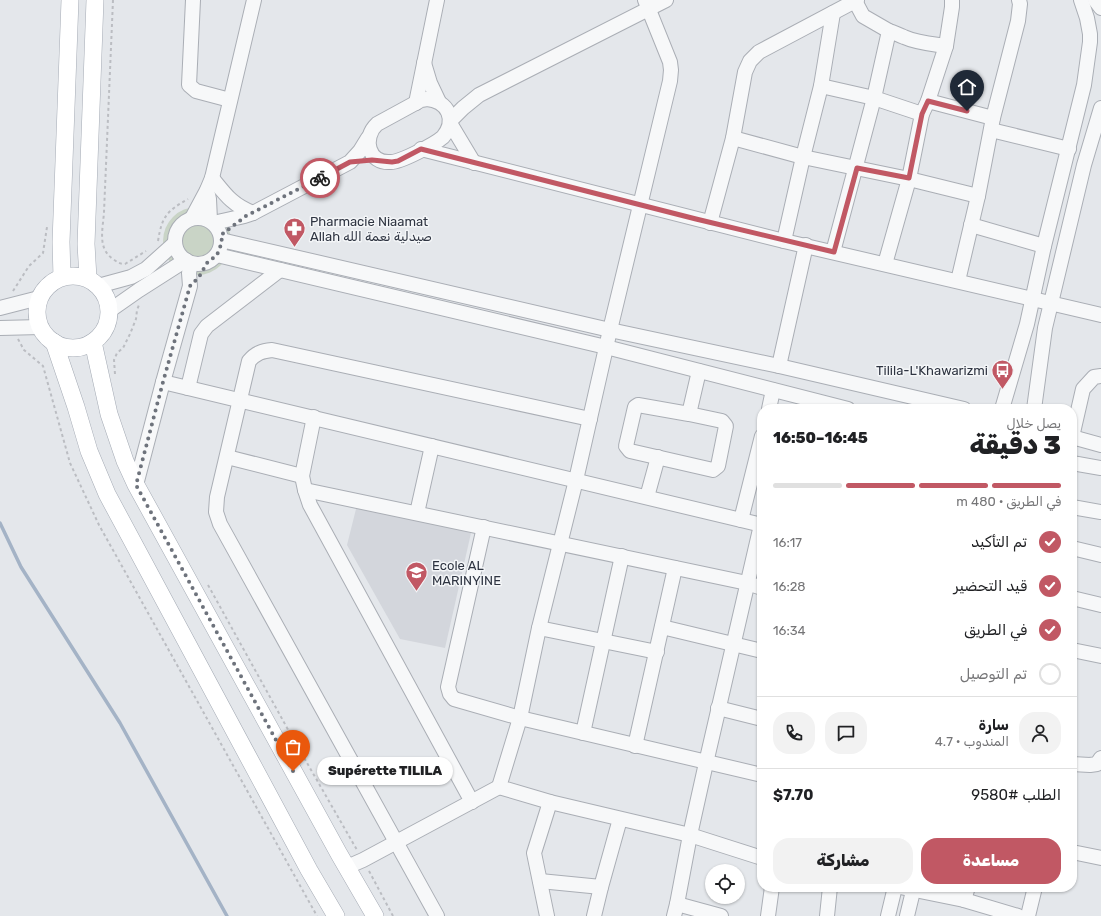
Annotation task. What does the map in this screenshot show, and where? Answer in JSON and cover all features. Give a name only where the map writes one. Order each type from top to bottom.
[{"type":"main road","points":[[62,277],[61,242],[70,0]]},
{"type":"main road","points":[[93,282],[74,275],[62,277],[49,284],[39,298],[37,314],[41,327],[44,333],[54,342],[64,347],[74,348],[84,346],[93,342],[100,336],[105,329],[108,320],[109,311],[107,299],[93,282],[86,244],[95,0]]},
{"type":"main road","points":[[54,342],[89,451],[107,494],[336,916]]},
{"type":"main road","points":[[93,342],[112,426],[136,485],[375,916]]},
{"type":"street","points":[[193,0],[189,85],[196,91],[230,100]]},
{"type":"street","points":[[192,218],[209,184],[254,0]]},
{"type":"street","points":[[416,103],[437,0]]},
{"type":"street","points":[[350,162],[380,160],[392,162],[398,161],[443,137],[447,133],[450,122],[479,95],[647,5],[666,0]]},
{"type":"street","points":[[710,223],[733,138],[745,72],[750,61],[760,52],[856,0],[863,16],[889,31],[903,37],[922,42],[946,46]]},
{"type":"street","points":[[885,264],[909,178],[925,107],[946,46],[952,0]]},
{"type":"street","points":[[958,281],[978,196],[992,124],[1018,21],[1019,0]]},
{"type":"street","points":[[1003,404],[1033,299],[1044,246],[1069,149],[1095,37],[1080,0]]},
{"type":"street","points":[[1095,0],[1101,8]]},
{"type":"street","points":[[347,867],[363,860],[499,787],[520,718],[539,628],[576,480],[610,330],[670,81],[670,62],[647,5]]},
{"type":"street","points":[[784,241],[821,86],[832,13]]},
{"type":"street","points":[[834,252],[857,168],[889,31]]},
{"type":"street","points":[[424,63],[440,102],[447,111],[450,122],[474,163]]},
{"type":"street","points":[[821,86],[874,98],[925,107],[992,124],[1069,149]]},
{"type":"street","points":[[217,230],[249,215],[350,162],[360,151],[373,128],[377,124],[416,103],[427,99],[440,102],[479,95]]},
{"type":"street","points":[[1035,404],[1045,328],[1082,172],[1101,108]]},
{"type":"street","points":[[368,138],[370,151],[380,160]]},
{"type":"street","points":[[733,138],[803,157],[909,178],[978,196]]},
{"type":"street","points":[[421,149],[710,223],[1101,315]]},
{"type":"street","points":[[209,184],[249,215]]},
{"type":"street","points":[[190,286],[199,277],[220,249],[209,199],[209,184]]},
{"type":"street","points":[[828,404],[606,347],[280,270],[212,259],[200,264],[188,262],[177,251],[175,236],[178,228],[183,223],[192,218],[202,217],[217,230],[610,330],[779,366],[942,404]]},
{"type":"street","points":[[971,225],[1044,246]]},
{"type":"street","points":[[93,282],[131,277],[146,269],[175,243]]},
{"type":"street","points":[[779,366],[806,245]]},
{"type":"street","points":[[136,485],[190,286],[188,262]]},
{"type":"street","points":[[109,311],[139,290],[188,262]]},
{"type":"street","points":[[188,388],[201,334],[207,326],[280,270]]},
{"type":"street","points":[[2,308],[39,298]]},
{"type":"street","points":[[3,328],[41,327]]},
{"type":"street","points":[[437,916],[220,524],[216,512],[217,497],[249,361],[254,355],[262,351],[272,350],[590,419]]},
{"type":"street","points":[[689,414],[699,371]]},
{"type":"street","points":[[1077,415],[1083,389],[1094,377],[1101,376]]},
{"type":"street","points":[[163,382],[757,524]]},
{"type":"street","points":[[770,404],[773,390]]},
{"type":"street","points":[[640,405],[689,414],[722,421],[726,426],[718,466],[716,469],[713,470],[658,457],[630,451],[626,446],[635,407],[640,405]]},
{"type":"street","points":[[314,417],[302,476],[310,504],[472,802]]},
{"type":"street","points":[[1077,438],[1101,445]]},
{"type":"street","points":[[417,513],[432,446]]},
{"type":"street","points":[[741,520],[757,456]]},
{"type":"street","points":[[227,457],[302,476]]},
{"type":"street","points":[[647,497],[658,457]]},
{"type":"street","points":[[1077,464],[1101,468]]},
{"type":"street","points":[[305,490],[622,556],[757,586]]},
{"type":"street","points":[[1077,507],[1101,512]]},
{"type":"street","points":[[484,527],[448,687],[450,694],[454,699],[520,718],[757,774]]},
{"type":"street","points":[[721,916],[675,910],[718,708],[757,542]]},
{"type":"street","points":[[1077,549],[1101,555]]},
{"type":"street","points":[[583,733],[622,556]]},
{"type":"street","points":[[635,746],[675,568]]},
{"type":"street","points":[[1077,599],[1101,603]]},
{"type":"street","points":[[662,627],[757,650]]},
{"type":"street","points":[[539,628],[657,652]]},
{"type":"street","points":[[1077,651],[1101,656]]},
{"type":"street","points":[[718,708],[757,718]]},
{"type":"street","points":[[1077,764],[1090,765],[1100,763]]},
{"type":"street","points":[[499,787],[550,802],[690,835],[757,856]]},
{"type":"street","points":[[547,916],[534,853],[550,802]]},
{"type":"street","points":[[594,916],[620,819]]},
{"type":"street","points":[[1077,853],[1101,858]]},
{"type":"street","points":[[540,881],[601,887]]},
{"type":"street","points":[[768,916],[771,892]]},
{"type":"street","points":[[827,916],[829,892]]},
{"type":"street","points":[[888,916],[894,892]]},
{"type":"street","points":[[907,916],[909,892]]},
{"type":"street","points":[[947,892],[966,894],[982,911],[1018,916]]},
{"type":"street","points":[[1028,916],[1034,892]]},
{"type":"path","points":[[113,0],[102,242],[106,254],[121,264],[125,264],[148,250]]},
{"type":"path","points":[[154,247],[159,241],[159,236],[166,214],[191,198]]},
{"type":"path","points":[[2,308],[28,266],[43,254],[46,227]]},
{"type":"path","points":[[116,381],[114,360],[123,348],[136,319],[139,305],[142,302]]},
{"type":"path","points":[[3,328],[16,334],[24,350],[43,366],[70,463],[99,525],[317,916]]},
{"type":"path","points":[[206,581],[393,916]]},
{"type":"shaded area","name":"Ecole AL MARINYINE","points":[[357,505],[471,533],[445,648],[400,639],[347,545]]},
{"type":"green space","points":[[197,207],[210,209],[221,217],[229,228],[231,241],[229,254],[221,265],[210,273],[197,275],[184,273],[173,265],[165,254],[163,241],[165,228],[173,217],[184,209]]},
{"type":"waterway","points":[[0,523],[21,567],[120,723],[227,916]]},
{"type":"way so far","points":[[293,771],[136,485],[190,286],[199,277],[207,263],[217,255],[222,242],[221,235],[234,227],[246,216],[320,178]]},
{"type":"place","name":"Pharmacie Niaamat Allah صيدلية نعمة الله","points":[[295,248]]},
{"type":"place","name":"Tilila-L'Khawarizmi","points":[[1003,390]]},
{"type":"place","name":"Ecole AL MARINYINE","points":[[416,592]]},
{"type":"place","name":"Supérette TILILA","points":[[293,771]]},
{"type":"route","points":[[320,178],[350,162],[372,160],[386,162],[398,161],[421,149],[784,241],[834,252],[857,168],[909,178],[922,114],[928,101],[967,111]]}]
